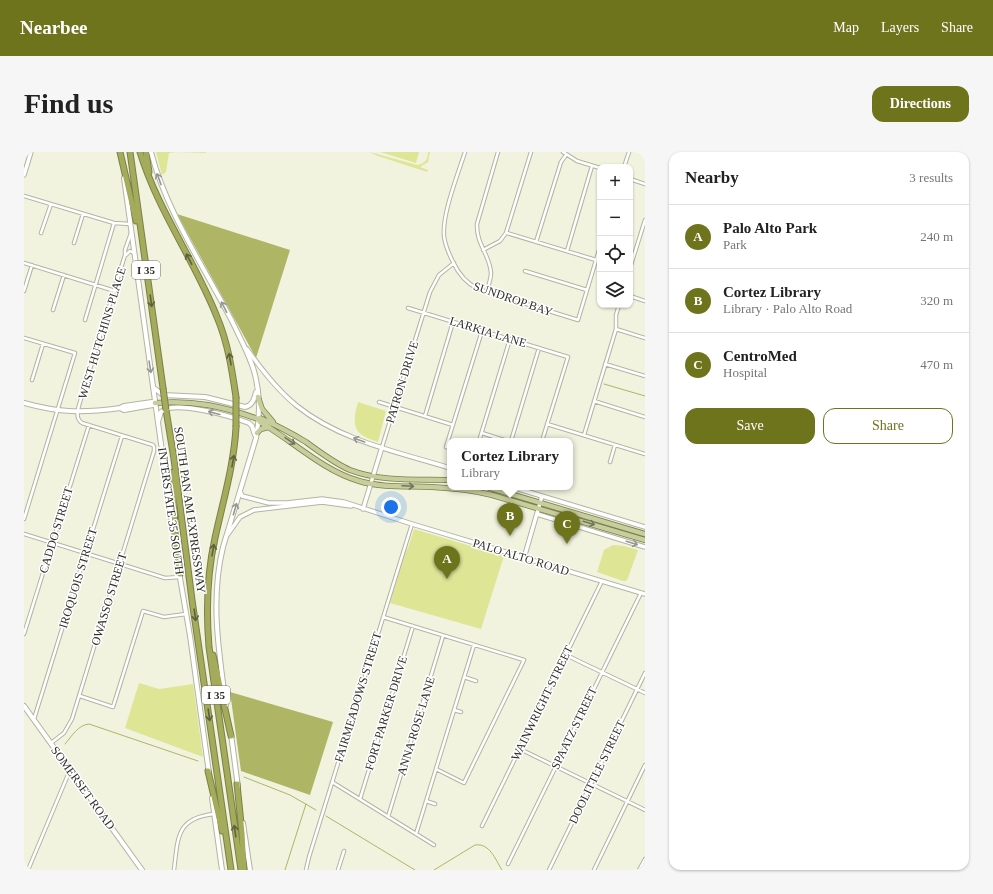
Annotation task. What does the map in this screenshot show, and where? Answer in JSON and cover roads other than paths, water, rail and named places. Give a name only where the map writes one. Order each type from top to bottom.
[{"type":"highway","points":[[120,152],[144,252]]},
{"type":"highway","name":"SOUTH PAN AM EXPRESSWAY","points":[[130,152],[230,870]]},
{"type":"highway","name":"I 35","points":[[140,152],[156,196]]},
{"type":"highway","points":[[146,152],[148,170],[156,196]]},
{"type":"highway","name":"SOUTH PAN AM EXPRESSWAY","points":[[156,196],[207,294],[220,326],[228,351],[236,397],[236,427],[233,457],[212,556],[207,592],[207,622],[209,647],[240,870]]},
{"type":"highway","points":[[166,410],[173,467],[175,529],[180,576]]},
{"type":"highway","points":[[207,592],[211,643],[231,736]]},
{"type":"highway","points":[[208,771],[230,870]]},
{"type":"highway","points":[[238,784],[244,870]]},
{"type":"main road","name":"INTERSTATE 35 SOUTH","points":[[120,152],[154,390],[156,414],[222,870]]},
{"type":"main road","points":[[151,152],[158,177],[167,199],[242,342],[254,372],[257,389],[258,419],[256,435],[220,558],[216,600],[216,618],[220,658],[250,870]]},
{"type":"main road","points":[[147,404],[154,390],[163,395],[205,397],[245,407],[253,402],[257,389]]},
{"type":"main road","points":[[258,397],[262,409],[274,424]]},
{"type":"main road","points":[[24,403],[57,411],[78,412],[89,412],[120,408],[124,406],[178,401],[204,403],[258,419],[260,418],[274,424],[306,442],[335,463],[373,477],[447,480]]},
{"type":"main road","points":[[147,404],[156,414]]},
{"type":"main road","points":[[158,424],[160,415],[164,410],[175,408],[196,409],[217,413],[249,424],[256,435]]},
{"type":"main road","points":[[258,419],[260,422],[344,476],[371,483],[447,488]]},
{"type":"main road","points":[[256,435],[262,429],[269,427]]},
{"type":"main road","points":[[468,490],[539,508],[645,540]]},
{"type":"main road","points":[[499,490],[645,534]]},
{"type":"main road","name":"SOMERSET ROAD","points":[[24,706],[142,870]]},
{"type":"street","points":[[24,175],[31,152]]},
{"type":"street","name":"SUNDROP BAY","points":[[465,152],[444,222],[444,235],[454,263],[467,283],[478,289],[578,320],[587,290]]},
{"type":"street","points":[[487,292],[491,272],[489,262],[478,237],[477,224],[498,152]]},
{"type":"street","points":[[483,250],[500,241],[506,233],[531,152]]},
{"type":"street","points":[[563,152],[578,161],[597,167]]},
{"type":"street","points":[[625,164],[629,152]]},
{"type":"street","points":[[536,242],[561,162],[566,155]]},
{"type":"street","points":[[566,251],[592,166]]},
{"type":"street","points":[[633,180],[645,184]]},
{"type":"street","points":[[24,196],[114,223],[130,224]]},
{"type":"street","points":[[41,233],[51,204]]},
{"type":"street","points":[[74,243],[83,214]]},
{"type":"street","points":[[633,258],[645,220]]},
{"type":"street","points":[[85,320],[114,223]]},
{"type":"street","name":"WEST HUTCHINS PLACE","points":[[78,412],[126,255],[125,250],[131,231]]},
{"type":"street","points":[[506,233],[596,260]]},
{"type":"street","name":"WEST HUTCHINS PLACE","points":[[126,255],[130,251],[134,253]]},
{"type":"street","points":[[525,271],[587,290],[597,257]]},
{"type":"street","points":[[24,263],[115,291]]},
{"type":"street","name":"PATRON DRIVE","points":[[363,509],[430,292],[435,280],[444,270],[454,263]]},
{"type":"street","points":[[24,291],[32,265]]},
{"type":"street","points":[[53,310],[64,275]]},
{"type":"street","points":[[633,297],[645,301]]},
{"type":"street","name":"LARKIA LANE","points":[[408,308],[568,357],[547,424]]},
{"type":"street","points":[[584,435],[616,329],[616,316],[618,308]]},
{"type":"street","points":[[425,416],[453,322]]},
{"type":"street","points":[[616,329],[645,338]]},
{"type":"street","points":[[449,438],[482,331]]},
{"type":"street","points":[[24,338],[75,353],[24,519]]},
{"type":"street","points":[[480,438],[510,339]]},
{"type":"street","points":[[242,342],[266,375],[298,406],[312,416],[337,431],[360,441],[447,467]]},
{"type":"street","points":[[32,380],[43,344]]},
{"type":"street","points":[[512,438],[539,348]]},
{"type":"street","points":[[605,364],[645,376]]},
{"type":"street","points":[[594,401],[645,417]]},
{"type":"street","points":[[379,402],[453,425]]},
{"type":"street","points":[[78,412],[80,422],[122,436]]},
{"type":"street","points":[[543,438],[547,424],[645,454]]},
{"type":"street","name":"CADDO STREET","points":[[24,634],[89,426]]},
{"type":"street","points":[[482,433],[498,438]]},
{"type":"street","name":"OWASSO STREET","points":[[51,743],[69,726],[80,696],[154,451],[154,446],[122,436]]},
{"type":"street","name":"IROQUOIS STREET","points":[[34,719],[122,436]]},
{"type":"street","points":[[610,462],[615,445]]},
{"type":"street","points":[[529,490],[542,496],[645,527]]},
{"type":"street","name":"PALO ALTO ROAD","points":[[240,491],[242,496],[269,503],[287,503],[322,499],[344,502],[352,506],[643,594]]},
{"type":"street","points":[[524,558],[542,496]]},
{"type":"street","name":"PALO ALTO ROAD","points":[[227,536],[240,517],[254,510],[322,502],[352,506]]},
{"type":"street","points":[[537,514],[645,547]]},
{"type":"street","name":"FAIRMEADOWS STREET","points":[[306,870],[412,524]]},
{"type":"street","points":[[24,534],[165,578],[180,576]]},
{"type":"street","name":"WAINWRIGHT STREET","points":[[482,826],[602,581]]},
{"type":"street","name":"SPAATZ STREET","points":[[508,864],[602,672],[643,594]]},
{"type":"street","points":[[80,696],[113,708],[143,611],[164,617],[186,614]]},
{"type":"street","points":[[383,617],[524,660],[464,783],[436,769]]},
{"type":"street","name":"FORT PARKER DRIVE","points":[[360,799],[413,626]]},
{"type":"street","name":"ANNA ROSE LANE","points":[[388,816],[444,636]]},
{"type":"street","points":[[416,834],[474,645]]},
{"type":"street","points":[[566,655],[645,694]]},
{"type":"street","name":"DOOLITTLE STREET","points":[[549,870],[645,673]]},
{"type":"street","points":[[464,677],[476,681]]},
{"type":"street","points":[[454,710],[461,712]]},
{"type":"street","points":[[520,749],[645,810]]},
{"type":"street","points":[[594,870],[645,765]]},
{"type":"street","points":[[28,870],[70,770]]},
{"type":"street","points":[[332,782],[434,845]]},
{"type":"street","points":[[426,801],[435,804]]},
{"type":"street","points":[[174,870],[177,843],[182,830],[189,822],[199,817],[214,814]]},
{"type":"street","points":[[338,870],[344,851]]},
{"type":"street","points":[[640,870],[645,859]]},
{"type":"waterway","points":[[604,384],[645,396]]},
{"type":"waterway","points":[[65,744],[78,729],[89,724],[198,761]]},
{"type":"waterway","points":[[244,777],[290,795],[316,810]]},
{"type":"waterway","points":[[285,870],[306,804]]},
{"type":"waterway","points":[[326,816],[415,870]]},
{"type":"waterway","points":[[434,870],[475,845],[480,845],[488,849],[502,870]]},
{"type":"place","name":"Cortez Library","points":[[510,536]]},
{"type":"place","name":"CentroMed","points":[[567,544]]},
{"type":"place","name":"Palo Alto Park","points":[[447,579]]}]
